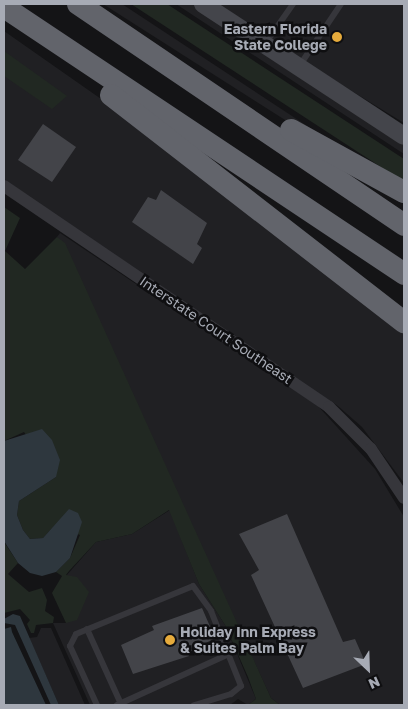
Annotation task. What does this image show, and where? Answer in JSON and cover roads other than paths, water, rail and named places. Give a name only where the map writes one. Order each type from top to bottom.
[{"type":"highway","points":[[78,4],[404,224]]},
{"type":"highway","points":[[90,4],[313,144],[404,192]]},
{"type":"highway","points":[[4,7],[404,274]]},
{"type":"highway","points":[[40,31],[83,73],[404,322]]},
{"type":"street","points":[[203,4],[404,136]]},
{"type":"street","name":"Interstate Court Southeast","points":[[4,186],[329,406],[371,449],[404,498]]},
{"type":"lane","points":[[264,45],[294,4]]},
{"type":"lane","points":[[298,68],[341,4]]},
{"type":"lane","points":[[97,705],[70,646],[76,634],[194,586],[211,611],[241,686],[231,694],[194,705]]},
{"type":"lane","points":[[87,629],[119,704],[229,654]]},
{"type":"place","name":"Eastern Florida State College","points":[[337,37]]},
{"type":"place","name":"Holiday Inn Express & Suites Palm Bay","points":[[170,640]]}]
